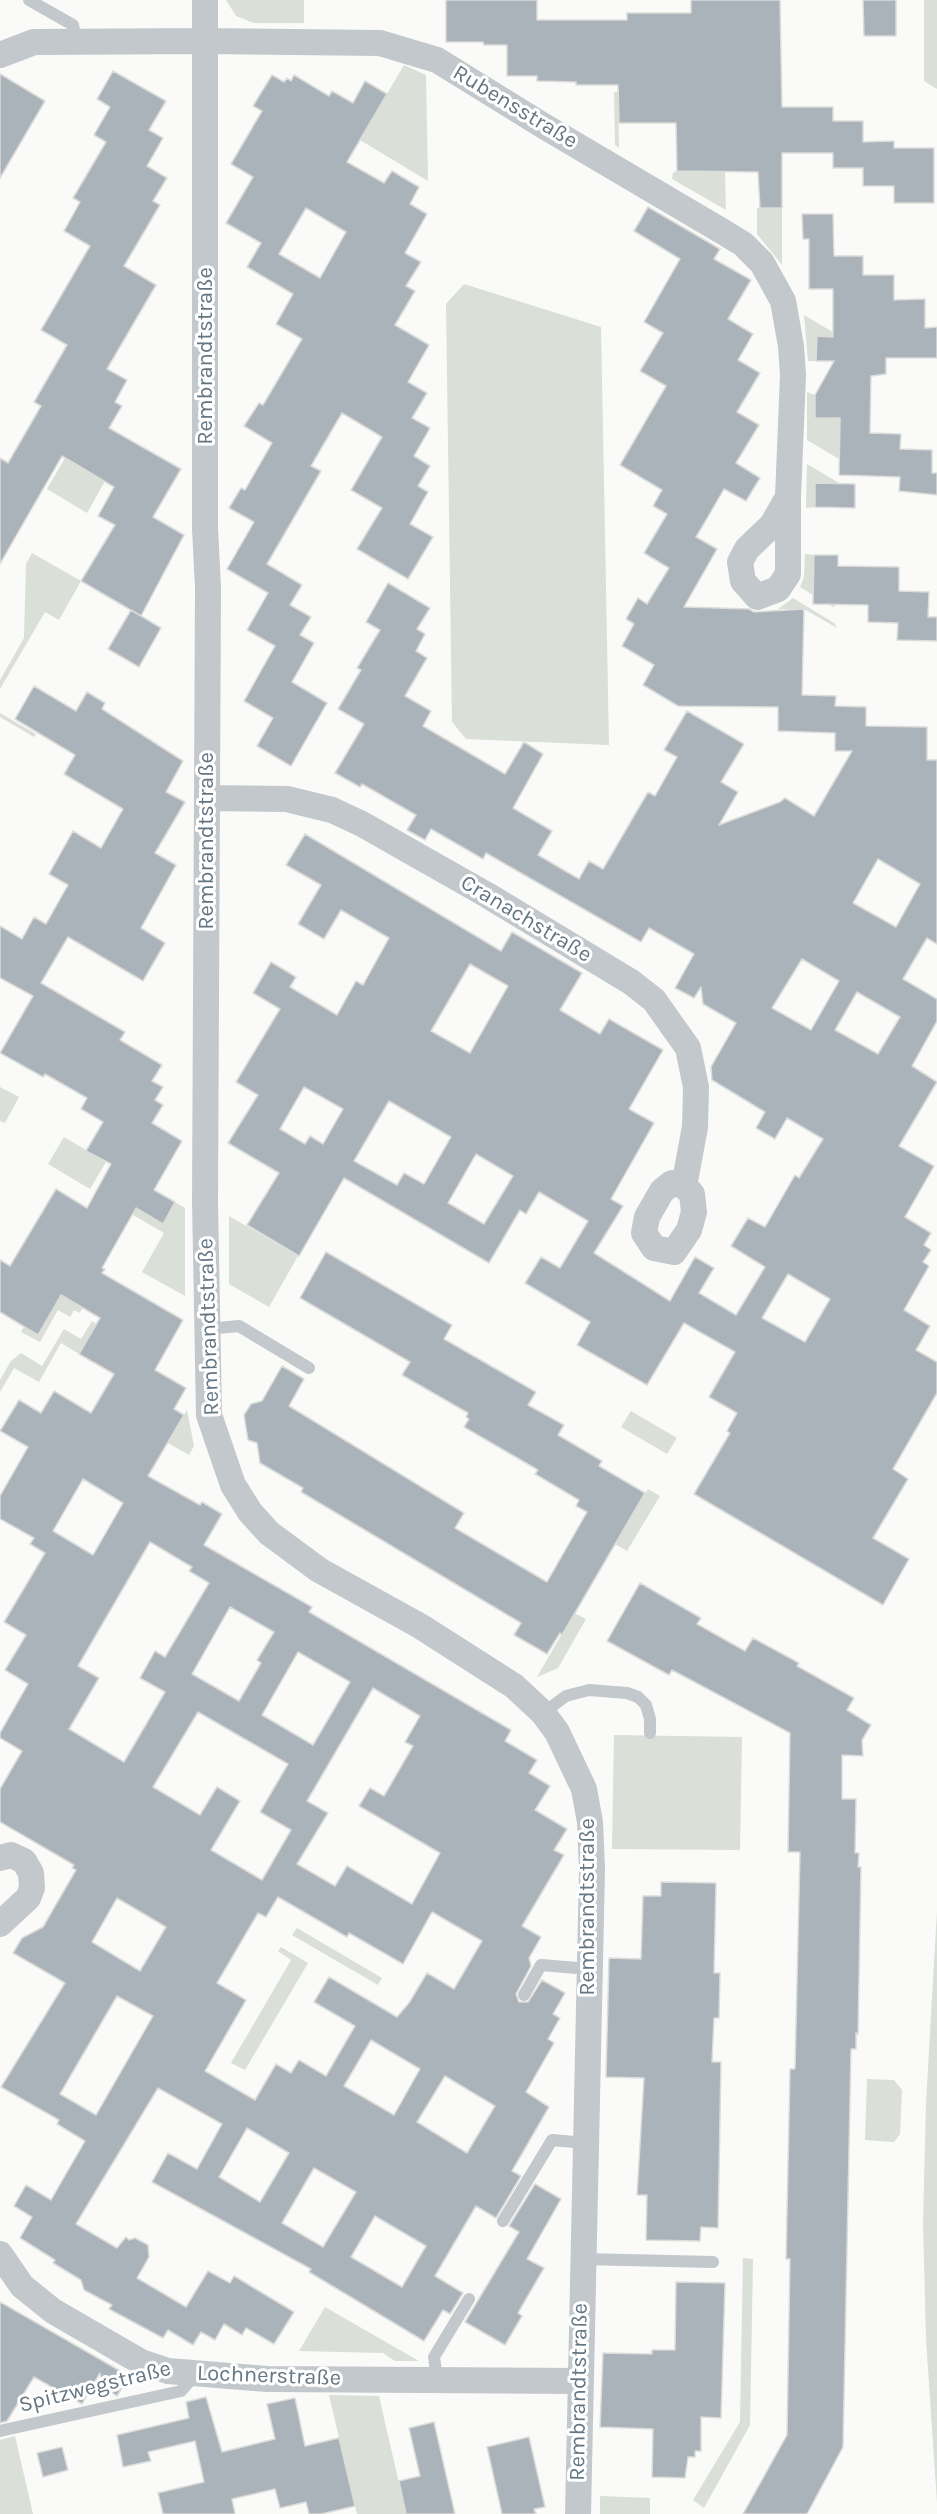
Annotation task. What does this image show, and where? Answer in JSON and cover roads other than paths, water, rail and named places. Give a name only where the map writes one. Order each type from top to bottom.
[{"type":"street","name":"Rembrandtstraße","points":[[205,0],[207,798],[205,1201],[206,1380],[213,1432],[233,1485],[250,1512],[269,1533],[320,1570],[491,1670],[514,1686],[543,1713],[557,1732],[584,1789],[590,1822],[592,1869],[581,2259],[578,2514]]},
{"type":"street","name":"Rubensstraße","points":[[0,56],[34,42],[205,41],[380,43],[437,60],[743,244],[773,278],[788,322],[793,375],[788,497]]},
{"type":"street","name":"Cranachstraße","points":[[207,798],[287,799],[332,810],[362,824],[487,895],[632,982],[654,1000],[670,1020],[687,1048],[693,1068],[696,1087],[695,1127],[689,1171],[684,1186]]},
{"type":"street","points":[[0,1857],[11,1855],[24,1862],[31,1873],[32,1888],[28,1898],[0,1924]]},
{"type":"street","name":"Lochnerstraße","points":[[0,2254],[22,2286],[53,2311],[141,2362],[168,2371],[195,2375],[267,2379],[579,2380]]},
{"type":"lane","points":[[29,0],[73,25],[76,40]]},
{"type":"lane","points":[[207,1329],[239,1326],[309,1368]]},
{"type":"lane","points":[[543,1713],[566,1696],[589,1690],[627,1693],[638,1697],[646,1705],[650,1719],[650,1733]]},
{"type":"lane","points":[[524,1995],[541,1965],[589,1969]]},
{"type":"lane","points":[[503,2221],[552,2140],[586,2143]]},
{"type":"lane","points":[[581,2259],[713,2262]]},
{"type":"lane","points":[[437,2379],[434,2357],[469,2299]]},
{"type":"lane","name":"Spitzwegstraße","points":[[0,2431],[181,2391],[195,2375]]}]
